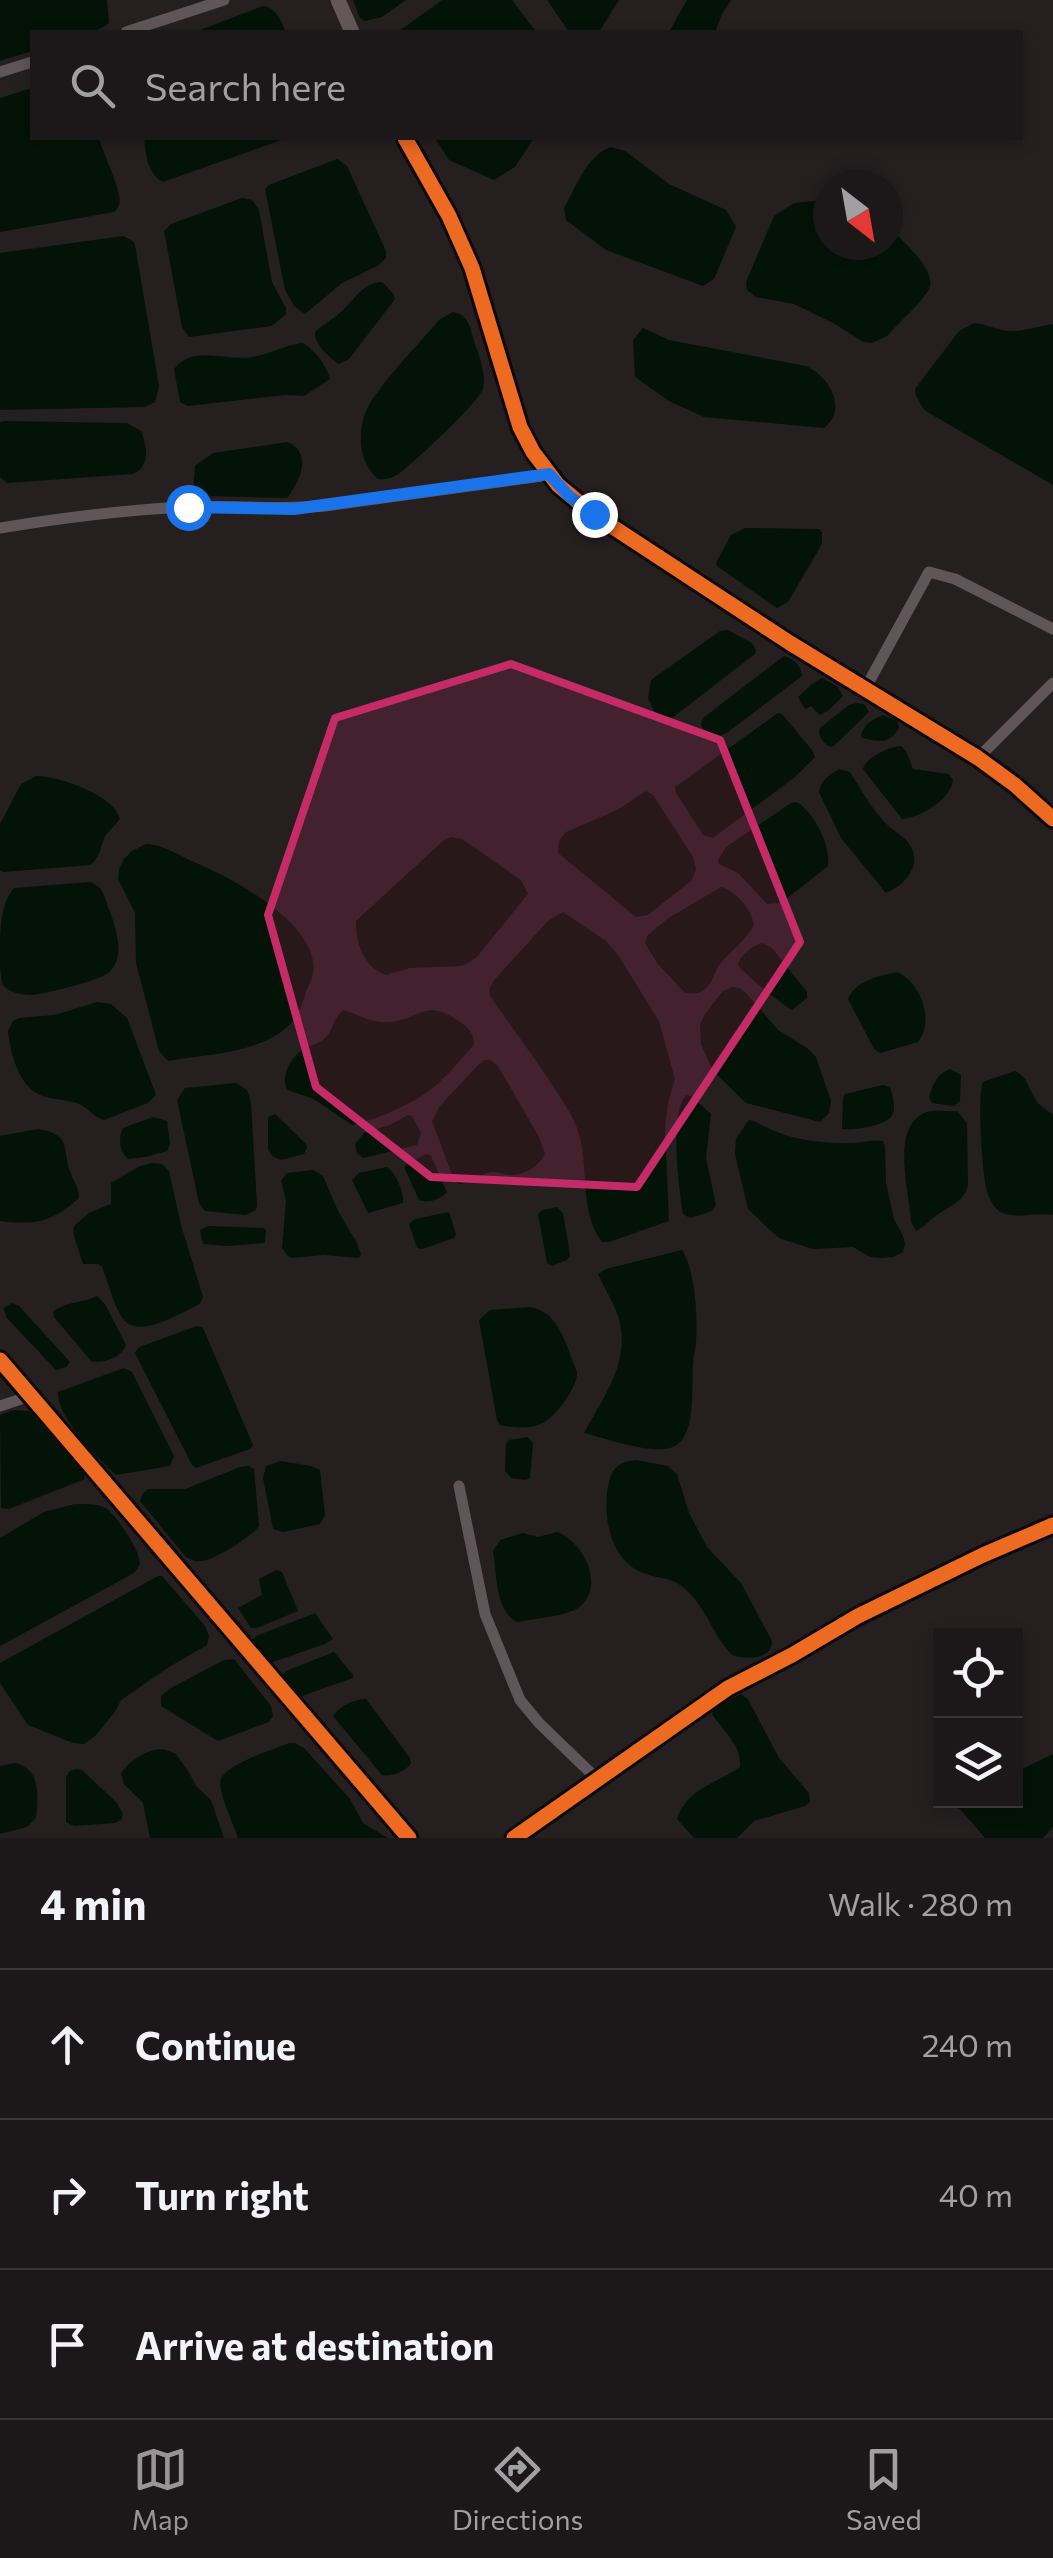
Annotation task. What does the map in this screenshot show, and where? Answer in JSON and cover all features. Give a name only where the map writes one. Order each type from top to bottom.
[{"type":"street","points":[[132,30],[224,0]]},
{"type":"street","points":[[338,0],[351,30]]},
{"type":"street","points":[[0,72],[30,63]]},
{"type":"street","points":[[406,140],[462,242],[520,427],[533,452],[569,496],[790,643],[978,758],[1053,819]]},
{"type":"street","points":[[0,528],[154,509],[309,508],[549,474]]},
{"type":"street","points":[[865,689],[929,572],[955,578],[1053,629]]},
{"type":"street","points":[[978,758],[1053,683]]},
{"type":"street","points":[[0,1360],[409,1838]]},
{"type":"street","points":[[0,1406],[30,1396]]},
{"type":"street","points":[[459,1486],[485,1614],[520,1700],[538,1723],[597,1779]]},
{"type":"street","points":[[514,1838],[749,1676],[874,1608],[1053,1525]]},
{"type":"highlighted area","points":[[511,664],[720,740],[800,942],[637,1187],[431,1177],[316,1087],[268,915],[335,718]]},
{"type":"shaded area","points":[[0,0],[107,0],[109,23],[102,28],[30,30],[30,52],[0,61]]},
{"type":"shaded area","points":[[353,0],[406,0],[382,17],[365,21]]},
{"type":"shaded area","points":[[442,0],[512,0],[534,30],[401,30]]},
{"type":"shaded area","points":[[547,0],[619,0],[600,30],[568,30]]},
{"type":"shaded area","points":[[687,0],[731,0],[716,30],[670,30]]},
{"type":"shaded area","points":[[263,6],[275,12],[285,30],[200,30]]},
{"type":"shaded area","points":[[30,89],[30,140],[100,140],[120,200],[114,212],[0,232],[0,98]]},
{"type":"shaded area","points":[[144,140],[281,140],[163,182],[150,169]]},
{"type":"shaded area","points":[[436,140],[533,140],[515,167],[494,180],[449,160]]},
{"type":"shaded area","points":[[611,147],[625,151],[669,184],[726,210],[736,227],[714,279],[703,286],[606,250],[566,220],[564,208],[583,173],[595,157]]},
{"type":"shaded area","points":[[337,159],[347,166],[386,258],[342,283],[305,314],[294,306],[285,290],[265,189]]},
{"type":"shaded area","points":[[242,198],[252,200],[259,210],[272,282],[286,314],[272,326],[189,337],[182,327],[164,231],[171,224]]},
{"type":"shaded area","points":[[813,201],[813,260],[903,260],[903,242],[916,255],[928,273],[929,289],[887,336],[872,343],[863,342],[794,304],[756,297],[747,290],[746,282],[774,216],[794,203]]},
{"type":"shaded area","points":[[123,236],[135,245],[159,386],[155,402],[145,407],[0,410],[0,253]]},
{"type":"shaded area","points":[[382,282],[395,299],[348,360],[338,364],[320,346],[315,332],[364,288]]},
{"type":"shaded area","points":[[453,312],[470,326],[483,370],[483,388],[459,418],[408,467],[392,477],[378,479],[367,466],[362,449],[365,414],[398,366],[439,320]]},
{"type":"shaded area","points":[[974,323],[1009,331],[1053,324],[1053,485],[924,410],[916,396],[915,389],[959,331]]},
{"type":"shaded area","points":[[643,328],[669,340],[806,366],[829,385],[835,412],[824,428],[704,417],[669,401],[635,377],[633,340]]},
{"type":"shaded area","points":[[302,343],[319,358],[330,379],[304,396],[188,406],[180,402],[174,369],[191,357],[253,357]]},
{"type":"shaded area","points":[[0,422],[127,423],[141,431],[145,461],[133,474],[7,483],[0,477]]},
{"type":"shaded area","points":[[288,442],[300,453],[302,468],[287,498],[197,496],[193,491],[195,466],[213,453]]},
{"type":"shaded area","points":[[745,528],[822,532],[822,544],[788,602],[777,608],[717,566],[731,535]]},
{"type":"shaded area","points":[[728,630],[752,643],[755,654],[672,718],[657,717],[648,698],[651,680],[720,631]]},
{"type":"shaded area","points":[[784,656],[796,663],[802,676],[728,732],[716,738],[706,734],[701,725],[703,718]]},
{"type":"shaded area","points":[[822,678],[838,687],[843,696],[820,715],[811,706],[805,709],[798,697]]},
{"type":"shaded area","points":[[857,703],[864,704],[869,712],[832,747],[826,744],[820,737],[820,728]]},
{"type":"shaded area","points":[[778,713],[815,757],[795,777],[713,838],[703,835],[675,787]]},
{"type":"shaded area","points":[[883,715],[897,721],[899,728],[892,737],[862,738],[866,725]]},
{"type":"shaded area","points":[[901,746],[913,769],[949,774],[953,780],[947,794],[934,806],[902,819],[863,769],[879,753]]},
{"type":"shaded area","points":[[839,769],[850,772],[877,813],[911,847],[912,870],[901,884],[886,893],[841,838],[819,792],[824,781]]},
{"type":"shaded area","points":[[36,776],[84,788],[116,810],[120,819],[105,836],[91,865],[0,870],[0,824],[21,784]]},
{"type":"shaded area","points":[[646,791],[653,795],[693,857],[696,869],[692,880],[648,915],[636,917],[558,853],[559,841],[566,832],[617,810]]},
{"type":"shaded area","points":[[797,802],[820,830],[828,866],[781,903],[767,904],[738,873],[718,860],[726,847]]},
{"type":"shaded area","points":[[450,837],[462,839],[521,880],[528,894],[476,958],[462,966],[410,968],[386,975],[379,972],[363,954],[356,921]]},
{"type":"shaded area","points":[[146,844],[171,851],[231,880],[271,906],[303,938],[312,955],[313,973],[298,1013],[274,1037],[230,1052],[168,1061],[159,1051],[136,963],[135,913],[118,879],[124,859]]},
{"type":"shaded area","points":[[90,882],[103,894],[116,931],[118,952],[112,969],[91,981],[37,994],[20,994],[5,987],[0,970],[1,929],[9,894],[14,888]]},
{"type":"shaded area","points":[[721,887],[742,902],[754,925],[720,964],[705,989],[685,993],[657,963],[645,943],[647,936],[667,919]]},
{"type":"shaded area","points":[[563,912],[606,941],[618,955],[659,1021],[675,1079],[665,1128],[669,1221],[609,1242],[602,1242],[590,1216],[581,1142],[574,1121],[489,990],[548,921]]},
{"type":"shaded area","points":[[762,943],[772,948],[807,992],[807,998],[792,1010],[738,965],[747,951]]},
{"type":"shaded area","points":[[897,972],[919,993],[925,1013],[923,1033],[918,1042],[880,1053],[874,1049],[848,999],[862,983]]},
{"type":"shaded area","points":[[732,987],[746,993],[778,1030],[816,1057],[831,1101],[829,1113],[820,1122],[746,1103],[713,1071],[701,1044],[700,1024],[722,992]]},
{"type":"shaded area","points":[[97,1002],[111,1004],[127,1018],[156,1095],[148,1103],[104,1120],[77,1103],[43,1096],[31,1089],[16,1066],[8,1031],[19,1018],[55,1015]]},
{"type":"shaded area","points":[[343,1010],[383,1022],[437,1011],[467,1028],[474,1045],[426,1093],[395,1110],[352,1125],[314,1099],[287,1090],[285,1084],[291,1062],[304,1049],[326,1037]]},
{"type":"shaded area","points":[[485,1060],[498,1066],[545,1154],[525,1172],[492,1172],[459,1184],[454,1180],[432,1121],[439,1107]]},
{"type":"shaded area","points":[[950,1069],[961,1075],[960,1101],[954,1106],[932,1103],[929,1097],[934,1084]]},
{"type":"shaded area","points":[[1015,1071],[1025,1079],[1038,1102],[1053,1114],[1053,1215],[1005,1214],[995,1207],[987,1191],[981,1136],[983,1082]]},
{"type":"shaded area","points":[[236,1083],[247,1090],[251,1102],[257,1205],[256,1210],[246,1215],[205,1211],[199,1203],[177,1100],[185,1088]]},
{"type":"shaded area","points":[[883,1085],[890,1087],[894,1104],[889,1119],[864,1128],[842,1129],[845,1094]]},
{"type":"shaded area","points":[[686,1095],[711,1114],[706,1158],[716,1205],[712,1211],[690,1218],[683,1214],[677,1152],[678,1118]]},
{"type":"shaded area","points":[[957,1111],[967,1123],[966,1191],[956,1203],[916,1231],[911,1222],[904,1163],[907,1133],[924,1113]]},
{"type":"shaded area","points":[[275,1114],[305,1143],[304,1154],[281,1160],[272,1156],[268,1149],[268,1117]]},
{"type":"shaded area","points":[[408,1115],[421,1133],[417,1145],[363,1158],[357,1153],[355,1144],[364,1133]]},
{"type":"shaded area","points":[[153,1117],[167,1121],[167,1151],[128,1159],[120,1144],[123,1128]]},
{"type":"shaded area","points":[[749,1120],[812,1141],[883,1141],[886,1183],[894,1219],[905,1244],[903,1252],[882,1258],[870,1257],[853,1247],[813,1249],[781,1239],[772,1232],[748,1209],[735,1154],[736,1138]]},
{"type":"shaded area","points":[[38,1129],[62,1140],[79,1198],[42,1220],[0,1221],[0,1136]]},
{"type":"shaded area","points":[[427,1154],[447,1192],[426,1201],[419,1200],[404,1167]]},
{"type":"shaded area","points":[[152,1163],[162,1164],[169,1171],[203,1297],[200,1304],[173,1318],[141,1327],[131,1325],[120,1314],[102,1267],[83,1264],[73,1233],[74,1226],[89,1213],[111,1204],[111,1183]]},
{"type":"shaded area","points":[[387,1167],[399,1183],[403,1203],[368,1213],[352,1180],[359,1173]]},
{"type":"shaded area","points":[[313,1170],[323,1176],[357,1243],[359,1258],[292,1258],[282,1248],[286,1201],[281,1181],[287,1173]]},
{"type":"shaded area","points":[[557,1207],[563,1213],[570,1255],[552,1266],[547,1263],[538,1214]]},
{"type":"shaded area","points":[[449,1212],[454,1238],[417,1248],[409,1224],[415,1219]]},
{"type":"shaded area","points":[[208,1226],[264,1228],[265,1243],[203,1244],[200,1230]]},
{"type":"shaded area","points":[[682,1250],[693,1281],[696,1320],[692,1408],[687,1431],[675,1446],[666,1449],[584,1433],[614,1377],[621,1348],[618,1316],[598,1274]]},
{"type":"shaded area","points":[[97,1296],[126,1345],[116,1356],[96,1362],[91,1361],[53,1312]]},
{"type":"shaded area","points":[[12,1303],[70,1362],[66,1367],[56,1370],[6,1317],[4,1308]]},
{"type":"shaded area","points":[[530,1307],[548,1316],[561,1332],[577,1372],[574,1386],[547,1421],[526,1427],[500,1425],[479,1320],[490,1310]]},
{"type":"shaded area","points":[[197,1326],[203,1328],[253,1445],[196,1468],[135,1353],[139,1347]]},
{"type":"shaded area","points":[[124,1368],[132,1372],[174,1456],[170,1466],[116,1475],[64,1413],[58,1392]]},
{"type":"shaded area","points":[[13,1410],[29,1411],[85,1479],[9,1509],[1,1508],[0,1415]]},
{"type":"shaded area","points":[[527,1437],[533,1443],[530,1478],[511,1478],[505,1471],[506,1444]]},
{"type":"shaded area","points":[[636,1460],[668,1466],[677,1474],[689,1513],[707,1547],[741,1583],[772,1641],[768,1652],[751,1658],[732,1655],[682,1586],[634,1568],[616,1548],[606,1508],[609,1482],[618,1466]]},
{"type":"shaded area","points":[[281,1461],[320,1470],[325,1515],[320,1524],[283,1532],[273,1529],[263,1478],[266,1466]]},
{"type":"shaded area","points":[[249,1466],[254,1469],[259,1526],[208,1559],[186,1557],[140,1501],[148,1489],[185,1489]]},
{"type":"shaded area","points":[[75,1504],[107,1509],[128,1535],[140,1564],[134,1573],[0,1646],[0,1538],[44,1512]]},
{"type":"shaded area","points":[[557,1532],[583,1554],[591,1589],[578,1608],[517,1622],[501,1601],[493,1551],[500,1540],[523,1533],[538,1537]]},
{"type":"shaded area","points":[[276,1570],[282,1572],[298,1611],[251,1628],[238,1608],[262,1595],[259,1579]]},
{"type":"shaded area","points":[[158,1576],[205,1626],[207,1645],[121,1700],[95,1736],[84,1744],[28,1725],[0,1683],[0,1663]]},
{"type":"shaded area","points":[[315,1613],[333,1639],[325,1644],[270,1663],[252,1641],[256,1636]]},
{"type":"shaded area","points":[[334,1652],[353,1678],[302,1696],[293,1694],[282,1677],[286,1671]]},
{"type":"shaded area","points":[[234,1659],[271,1706],[273,1716],[269,1722],[218,1741],[161,1706],[161,1696],[169,1689],[224,1660]]},
{"type":"shaded area","points":[[741,1694],[748,1699],[779,1758],[809,1793],[810,1802],[754,1821],[737,1838],[694,1838],[677,1819],[695,1793],[740,1767],[735,1745],[712,1714],[715,1708]]},
{"type":"shaded area","points":[[366,1699],[410,1758],[411,1764],[398,1773],[382,1775],[333,1716],[348,1704]]},
{"type":"shaded area","points":[[289,1743],[304,1748],[350,1799],[363,1823],[388,1838],[238,1838],[222,1795],[223,1776],[238,1764]]},
{"type":"shaded area","points":[[163,1749],[176,1754],[196,1786],[211,1800],[224,1838],[150,1838],[143,1803],[124,1784],[121,1774],[139,1757]]},
{"type":"shaded area","points":[[1053,1754],[1053,1827],[1043,1838],[985,1838],[958,1808],[1023,1808],[1023,1769]]},
{"type":"shaded area","points":[[15,1763],[34,1777],[36,1818],[27,1827],[0,1834],[0,1766]]},
{"type":"shaded area","points":[[76,1769],[82,1770],[117,1803],[123,1814],[121,1820],[74,1826],[66,1822],[66,1777]]},
{"type":"cycle path","points":[[406,140],[449,216],[472,268],[520,427],[558,485],[593,514],[790,643],[978,758],[1053,819]]},
{"type":"cycle path","points":[[0,1360],[409,1838]]},
{"type":"cycle path","points":[[514,1838],[728,1688],[858,1616],[1053,1525]]},
{"type":"route","points":[[188,507],[294,509],[549,474],[569,496],[594,514]]}]
